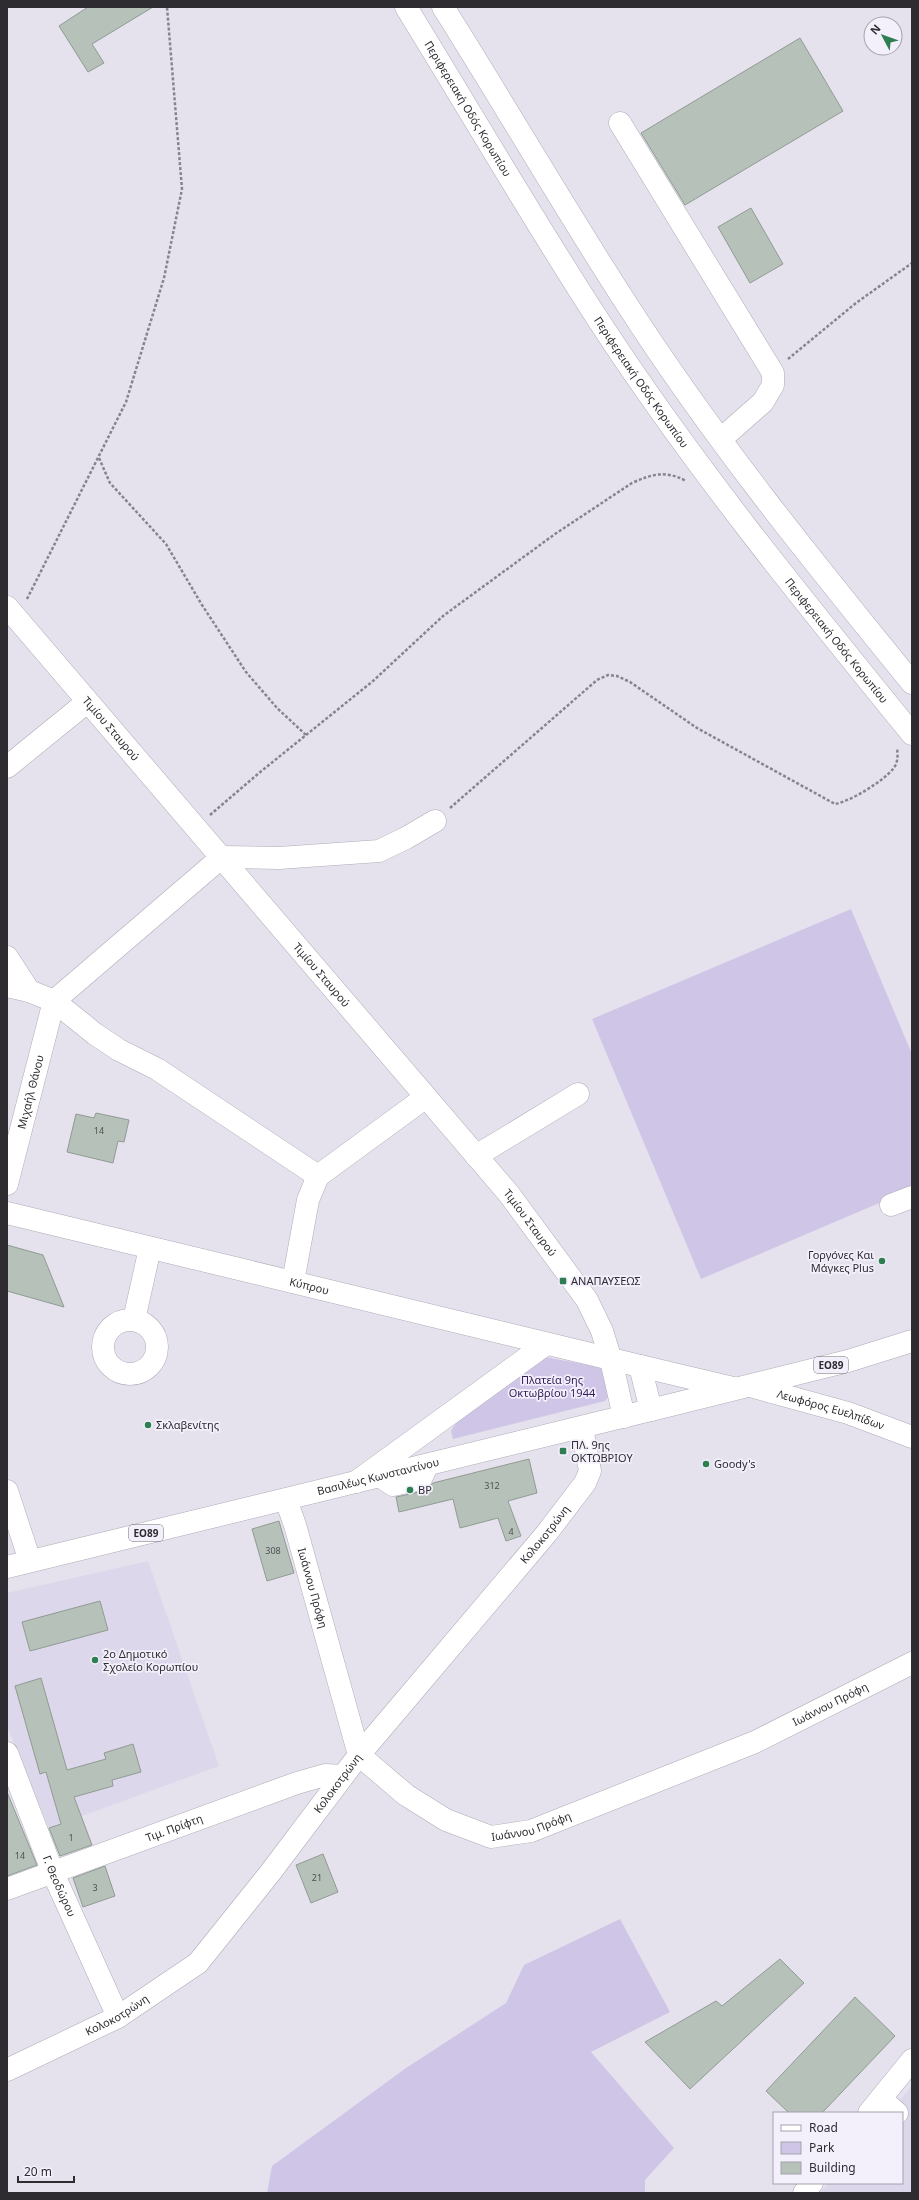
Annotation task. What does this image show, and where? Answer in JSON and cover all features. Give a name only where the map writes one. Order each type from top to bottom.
[{"type":"street","name":"Περιφερειακή Οδός Κορωπίου","points":[[406,7],[598,319],[729,506],[903,739]]},
{"type":"street","points":[[443,7],[626,304],[765,500],[912,684]]},
{"type":"street","points":[[620,123],[772,372],[773,385],[763,402],[721,439]]},
{"type":"street","name":"Τιμίου Σταυρού","points":[[12,613],[509,1194],[587,1300],[602,1331],[611,1360],[624,1417]]},
{"type":"street","points":[[7,767],[87,702]]},
{"type":"street","points":[[54,1001],[222,858],[279,858],[379,850],[406,838],[435,821]]},
{"type":"street","points":[[7,957],[29,991]]},
{"type":"street","points":[[7,986],[29,991],[54,1001],[95,1034],[120,1050],[157,1069],[318,1176]]},
{"type":"street","name":"Μιχαήλ Θάνου","points":[[7,1184],[54,1001]]},
{"type":"street","points":[[476,1156],[578,1094]]},
{"type":"street","points":[[293,1282],[308,1200],[318,1176],[426,1097]]},
{"type":"street","points":[[891,1205],[912,1197]]},
{"type":"street","name":"Κύπρου","points":[[7,1213],[640,1366]]},
{"type":"street","points":[[134,1320],[150,1248]]},
{"type":"street","name":"ΕΟ89","points":[[743,1387],[848,1361],[912,1341]]},
{"type":"street","points":[[353,1484],[546,1344]]},
{"type":"street","points":[[640,1366],[651,1410]]},
{"type":"street","name":"Λεωφόρος Ευελπίδων","points":[[640,1366],[743,1387],[848,1413],[912,1437]]},
{"type":"street","name":"Βασιλέως Κωνσταντίνου","points":[[7,1567],[427,1466],[743,1387]]},
{"type":"street","name":"Κολοκοτρώνη","points":[[7,2070],[118,2017],[198,1963],[270,1873],[359,1755],[546,1534],[585,1483],[590,1471],[588,1451],[582,1428]]},
{"type":"street","points":[[7,1491],[30,1561]]},
{"type":"street","name":"Ιωάννου Πρόφη","points":[[286,1500],[295,1525],[359,1755],[406,1795],[446,1820],[490,1837],[531,1831],[755,1742],[912,1663]]},
{"type":"street","name":"Γ. Θεοδώρου","points":[[7,1753],[53,1873],[118,2017]]},
{"type":"street","name":"Τιμ. Πρίφτη","points":[[7,1889],[297,1783],[325,1775],[343,1776]]},
{"type":"street","points":[[894,2112],[875,2106],[912,2060]]},
{"type":"street","points":[[903,2118],[912,2126]]},
{"type":"path","points":[[12,613],[98,458],[128,395],[164,278],[182,189],[167,7]]},
{"type":"path","points":[[772,372],[796,354],[856,303],[912,263]]},
{"type":"path","points":[[98,458],[110,483],[166,544],[202,605],[246,672],[277,708],[306,735]]},
{"type":"path","points":[[196,827],[373,681],[443,616],[555,534],[632,482],[659,473],[669,474],[687,482]]},
{"type":"path","points":[[435,821],[597,680],[608,675],[617,676],[630,682],[697,728],[835,804],[845,802],[876,783],[894,769],[903,739]]},
{"type":"shaded area","name":"2ο Δημοτικό Σχολείο Κορωπίου","points":[[148,1561],[219,1766],[49,1828],[7,1726],[7,1593]]},
{"type":"shaded area","points":[[912,2086],[912,2193],[820,2193],[828,2184],[903,2184],[903,2112],[890,2112]]},
{"type":"green space","points":[[851,909],[912,1054],[912,1189],[701,1279],[592,1019]]},
{"type":"green space","name":"Πλατεία 9ης Οκτωβρίου 1944","points":[[545,1357],[604,1368],[611,1394],[605,1401],[453,1439],[451,1431],[460,1416]]},
{"type":"green space","points":[[620,1919],[670,2012],[591,2052],[674,2148],[645,2180],[645,2193],[267,2193],[272,2166],[406,2068],[506,2003],[524,1965]]},
{"type":"building","points":[[88,7],[153,7],[92,44],[104,63],[88,72],[59,26]]},
{"type":"building","points":[[800,38],[843,111],[685,205],[641,133]]},
{"type":"building","points":[[751,208],[783,264],[750,283],[718,227]]},
{"type":"building","points":[[96,1113],[129,1120],[124,1142],[118,1141],[113,1163],[67,1152],[76,1114],[94,1118]]},
{"type":"building","points":[[7,1245],[43,1255],[64,1307],[7,1291]]},
{"type":"building","points":[[529,1459],[537,1493],[508,1501],[521,1536],[506,1541],[498,1518],[460,1528],[453,1499],[399,1512],[396,1497],[424,1491],[433,1483]]},
{"type":"building","points":[[279,1521],[294,1573],[267,1581],[252,1529]]},
{"type":"building","points":[[100,1601],[108,1630],[30,1651],[22,1622]]},
{"type":"building","points":[[41,1678],[67,1770],[106,1759],[104,1753],[133,1744],[141,1772],[112,1780],[113,1786],[74,1797],[92,1845],[60,1856],[49,1828],[61,1824],[46,1772],[40,1774],[15,1686]]},
{"type":"building","points":[[7,1792],[37,1865],[7,1876]]},
{"type":"building","points":[[323,1854],[338,1892],[311,1903],[296,1865]]},
{"type":"building","points":[[105,1866],[115,1896],[83,1907],[73,1878]]},
{"type":"building","points":[[780,1959],[804,1983],[690,2089],[645,2042],[716,2001],[722,2006]]},
{"type":"building","points":[[855,1997],[895,2036],[823,2112],[788,2112],[766,2091]]},
{"type":"place","name":"Γοργόνες Και Μάγκες Plus","points":[[882,1261]]},
{"type":"place","name":"ΑΝΑΠΑΥΣΕΩΣ","points":[[563,1281]]},
{"type":"place","name":"Σκλαβενίτης","points":[[148,1425]]},
{"type":"place","name":"ΠΛ. 9ης ΟΚΤΩΒΡΙΟΥ","points":[[563,1451]]},
{"type":"place","name":"Goody's","points":[[706,1464]]},
{"type":"place","name":"BP","points":[[410,1490]]},
{"type":"place","name":"2ο Δημοτικό Σχολείο Κορωπίου","points":[[95,1660]]}]
